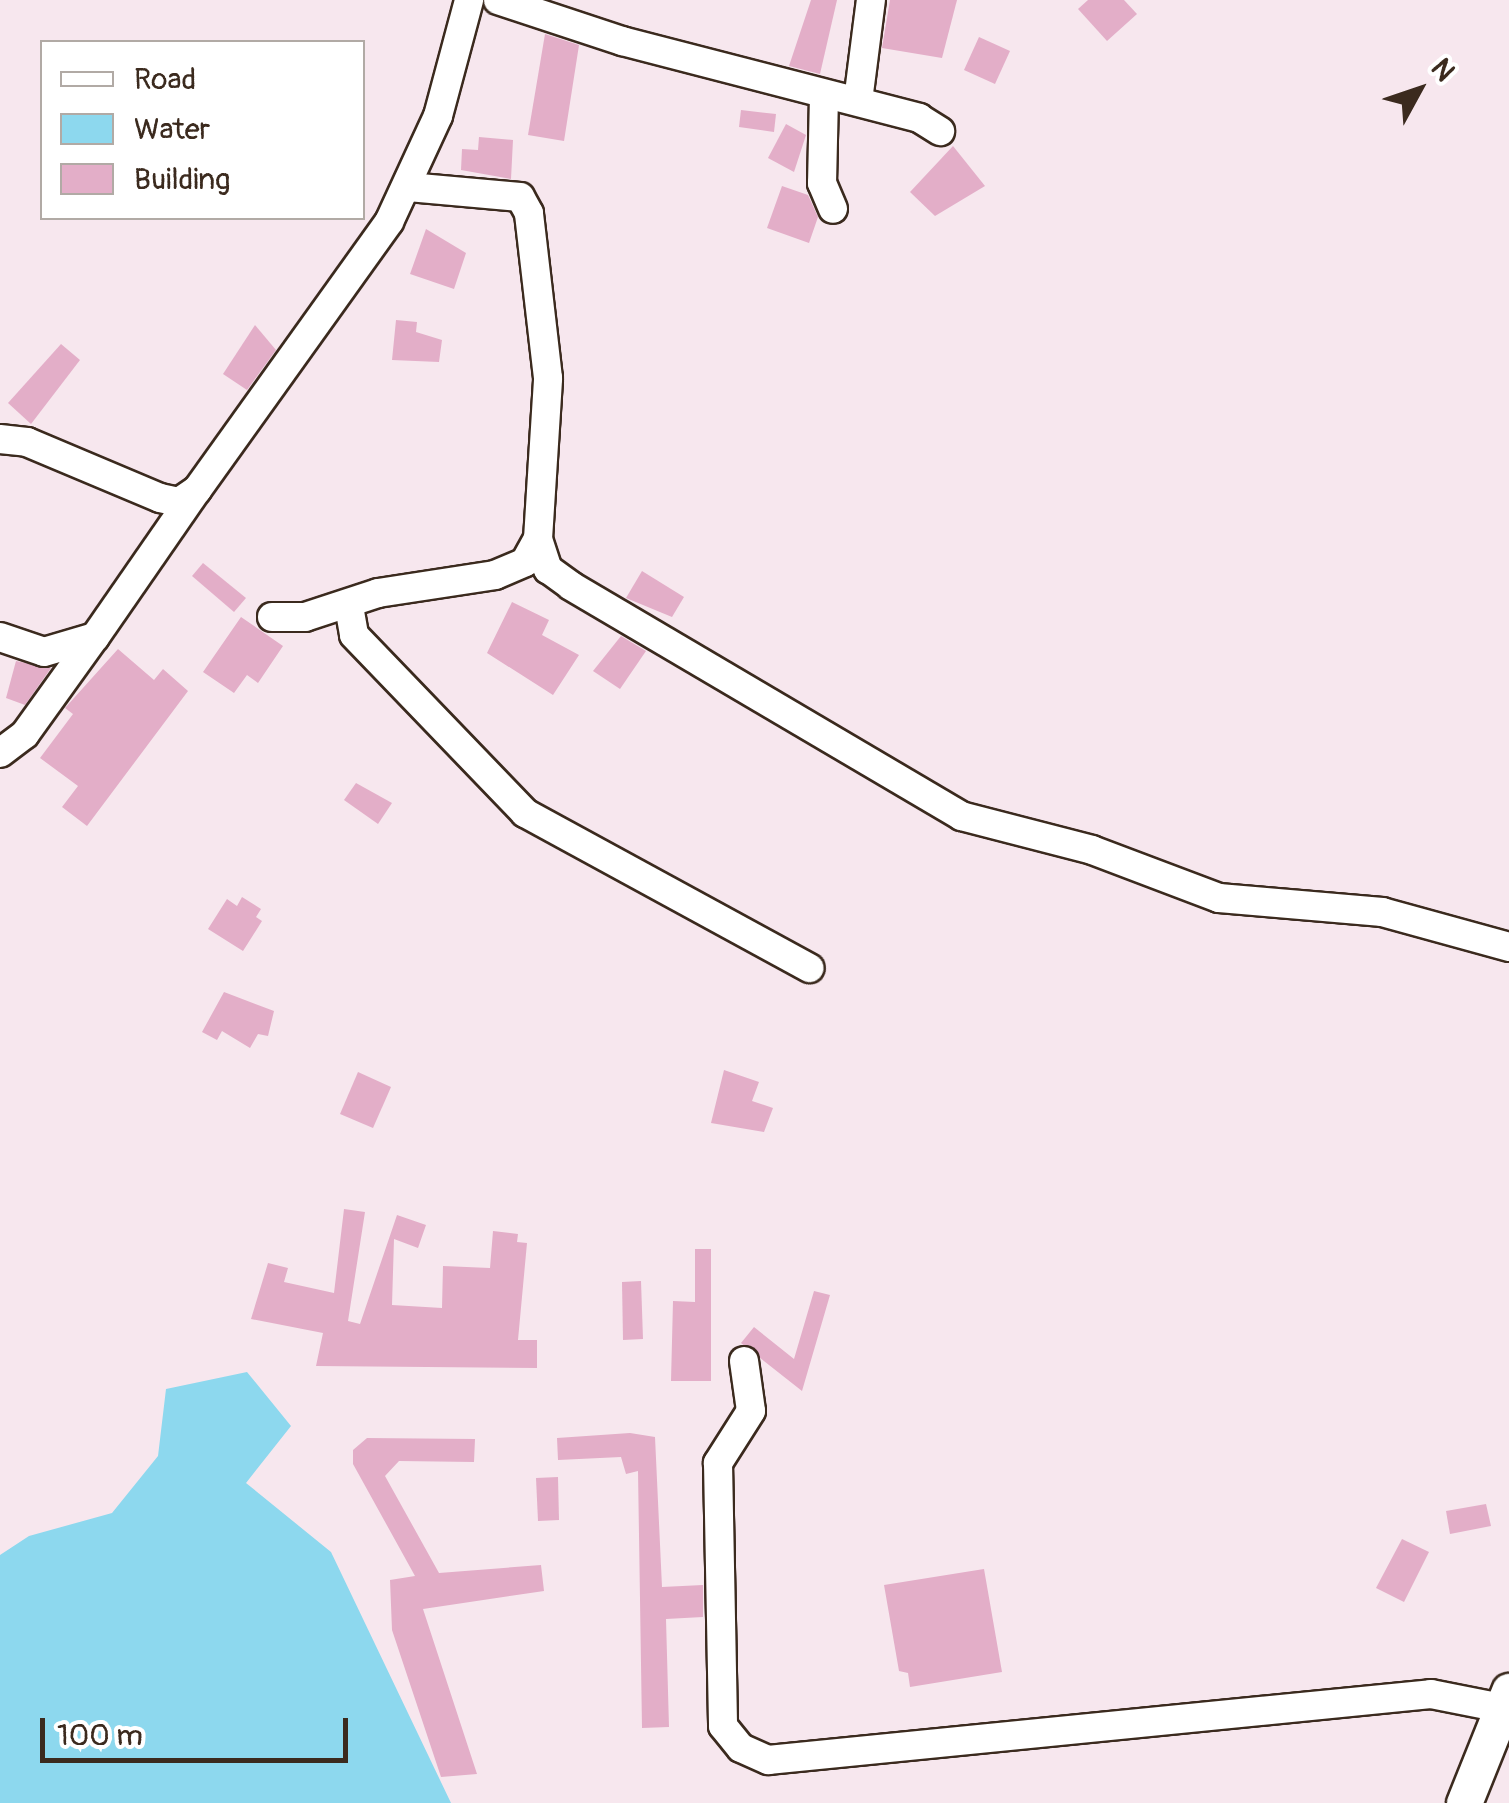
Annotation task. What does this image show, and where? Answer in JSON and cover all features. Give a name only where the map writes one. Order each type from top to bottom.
[{"type":"main road","points":[[1464,1803],[1506,1700]]},
{"type":"street","points":[[0,752],[25,734],[408,187],[438,116],[468,0]]},
{"type":"street","points":[[498,0],[824,96],[858,101],[940,131]]},
{"type":"street","points":[[858,101],[872,0]]},
{"type":"street","points":[[824,96],[822,183],[833,209]]},
{"type":"street","points":[[408,187],[520,197],[529,213],[548,378],[538,538],[548,568],[571,586],[961,816],[1092,850],[1218,898],[1382,912],[1509,947]]},
{"type":"street","points":[[0,440],[27,442],[160,498],[179,502],[197,490]]},
{"type":"street","points":[[272,616],[349,606],[378,593],[495,575],[526,562],[538,538]]},
{"type":"street","points":[[349,606],[354,634],[525,812],[808,968]]},
{"type":"street","points":[[0,637],[44,652],[95,637]]},
{"type":"street","points":[[744,1362],[751,1411],[718,1464],[722,1726],[741,1748],[768,1760],[1430,1694],[1506,1700]]},
{"type":"water","points":[[247,1372],[291,1426],[246,1483],[331,1552],[451,1803],[0,1803],[0,1555],[29,1536],[112,1513],[158,1456],[166,1389]]},
{"type":"building","points":[[811,0],[837,0],[820,74],[789,66]]},
{"type":"building","points":[[890,0],[957,0],[942,58],[882,48]]},
{"type":"building","points":[[1088,0],[1124,0],[1137,14],[1107,41],[1078,9]]},
{"type":"building","points":[[545,34],[579,45],[564,141],[528,135]]},
{"type":"building","points":[[979,37],[1010,51],[995,84],[964,70]]},
{"type":"building","points":[[741,110],[776,114],[774,132],[739,127]]},
{"type":"building","points":[[786,124],[806,135],[794,172],[768,158]]},
{"type":"building","points":[[479,137],[513,140],[511,179],[461,170],[462,149],[478,150]]},
{"type":"building","points":[[953,146],[985,186],[935,216],[910,192]]},
{"type":"building","points":[[782,186],[808,195],[818,217],[809,243],[767,228]]},
{"type":"building","points":[[426,229],[466,253],[454,289],[410,274]]},
{"type":"building","points":[[396,320],[417,322],[416,332],[442,340],[439,362],[392,360]]},
{"type":"building","points":[[255,325],[276,350],[247,390],[223,374]]},
{"type":"building","points":[[61,344],[80,360],[31,424],[8,403]]},
{"type":"building","points":[[203,563],[246,598],[234,612],[192,576]]},
{"type":"building","points":[[642,571],[684,597],[672,617],[626,598]]},
{"type":"building","points":[[512,602],[549,620],[542,635],[579,655],[553,695],[487,653]]},
{"type":"building","points":[[241,617],[283,646],[258,683],[247,675],[234,693],[203,672]]},
{"type":"building","points":[[621,636],[646,651],[620,689],[593,671]]},
{"type":"building","points":[[118,649],[154,680],[163,669],[188,691],[87,826],[62,807],[78,786],[40,758],[73,714],[65,708]]},
{"type":"building","points":[[16,661],[51,668],[25,705],[6,698]]},
{"type":"building","points":[[356,783],[392,803],[378,824],[344,800]]},
{"type":"building","points":[[242,897],[261,909],[256,917],[262,921],[243,951],[208,929],[227,899],[237,906]]},
{"type":"building","points":[[224,992],[274,1011],[268,1036],[258,1034],[250,1048],[222,1031],[217,1040],[202,1032]]},
{"type":"building","points":[[724,1070],[759,1082],[752,1101],[773,1108],[764,1132],[711,1123]]},
{"type":"building","points":[[358,1072],[391,1087],[373,1128],[340,1114]]},
{"type":"building","points":[[344,1209],[365,1212],[348,1321],[360,1324],[397,1215],[426,1225],[418,1248],[394,1239],[392,1305],[442,1308],[443,1266],[490,1268],[493,1231],[518,1234],[517,1242],[527,1243],[518,1340],[537,1340],[537,1368],[316,1366],[323,1333],[251,1319],[268,1263],[288,1268],[284,1282],[334,1293]]},
{"type":"building","points":[[695,1249],[711,1249],[711,1381],[671,1381],[673,1301],[695,1302]]},
{"type":"building","points":[[641,1281],[643,1339],[623,1340],[622,1282]]},
{"type":"building","points":[[814,1291],[830,1295],[802,1391],[741,1343],[754,1327],[794,1359]]},
{"type":"building","points":[[630,1433],[655,1437],[662,1587],[703,1585],[703,1617],[666,1619],[669,1727],[642,1728],[638,1471],[626,1474],[621,1457],[558,1460],[557,1438]]},
{"type":"building","points":[[367,1438],[475,1439],[474,1462],[399,1461],[385,1476],[439,1573],[541,1565],[544,1591],[423,1609],[477,1774],[441,1777],[392,1630],[390,1580],[415,1576],[353,1464],[353,1450]]},
{"type":"building","points":[[558,1477],[559,1520],[538,1521],[536,1478]]},
{"type":"building","points":[[1486,1504],[1491,1526],[1450,1534],[1446,1511]]},
{"type":"building","points":[[1402,1539],[1429,1552],[1404,1602],[1376,1588]]},
{"type":"building","points":[[984,1569],[1002,1672],[910,1687],[908,1673],[899,1671],[884,1585]]}]
